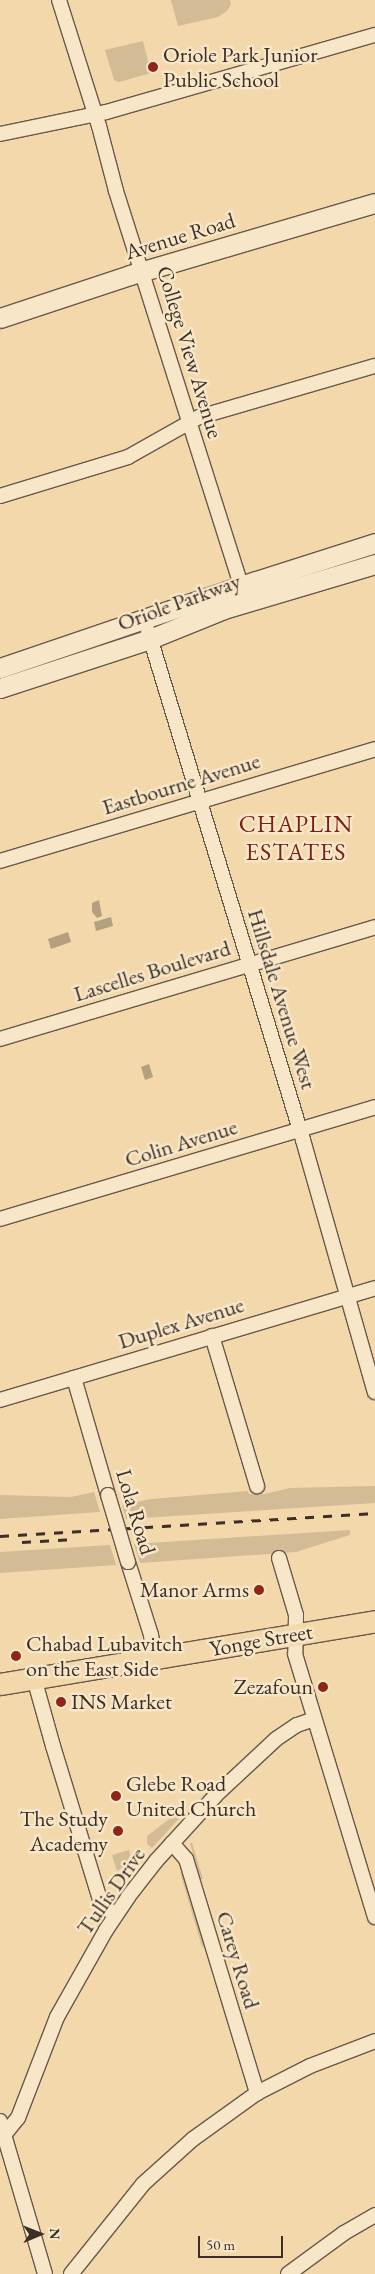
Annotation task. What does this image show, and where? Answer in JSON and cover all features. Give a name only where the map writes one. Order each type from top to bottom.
[{"type":"main road","name":"Yonge Street","points":[[0,1684],[375,1621]]},
{"type":"street","name":"College View Avenue","points":[[59,0],[95,114],[116,191],[244,594]]},
{"type":"street","points":[[0,134],[95,114],[375,35]]},
{"type":"street","name":"Avenue Road","points":[[0,318],[142,272],[375,203]]},
{"type":"street","points":[[0,496],[128,457],[199,417],[375,366]]},
{"type":"street","name":"Oriole Parkway","points":[[0,688],[150,639],[224,609],[244,594],[375,543]]},
{"type":"street","name":"Oriole Parkway","points":[[0,668],[144,621],[244,594],[375,564]]},
{"type":"street","name":"Hillsdale Avenue West","points":[[144,621],[300,1129],[375,1392]]},
{"type":"street","name":"Eastbourne Avenue","points":[[0,861],[375,749]]},
{"type":"street","name":"Lascelles Boulevard","points":[[0,1039],[375,927]]},
{"type":"street","name":"Colin Avenue","points":[[0,1219],[375,1107]]},
{"type":"street","name":"Duplex Avenue","points":[[1,1397],[74,1378],[375,1288]]},
{"type":"street","points":[[212,1336],[258,1486]]},
{"type":"street","name":"Lola Road","points":[[74,1378],[151,1635],[155,1658]]},
{"type":"street","points":[[279,1558],[296,1615],[295,1654],[375,1917]]},
{"type":"street","points":[[34,1678],[102,1906],[115,1914]]},
{"type":"street","name":"Tullis Drive","points":[[2,2128],[18,2118],[57,2017],[115,1914],[172,1843],[216,1795],[276,1739],[297,1725],[314,1719]]},
{"type":"street","name":"Carey Road","points":[[172,1843],[186,1859],[256,2093]]},
{"type":"street","points":[[71,2274],[143,2184],[193,2138],[256,2093],[310,2066],[375,2041]]},
{"type":"street","points":[[2,2128],[45,2274]]},
{"type":"street","points":[[288,2274],[344,2233],[375,2215]]},
{"type":"shaded area","points":[[171,0],[230,0],[231,4],[227,11],[218,17],[178,26]]},
{"type":"shaded area","points":[[143,41],[151,73],[119,82],[114,80],[105,50]]},
{"type":"shaded area","points":[[99,900],[102,916],[97,918],[92,912],[92,903]]},
{"type":"shaded area","points":[[111,917],[113,926],[96,931],[94,922]]},
{"type":"shaded area","points":[[68,932],[71,942],[51,949],[48,939]]},
{"type":"shaded area","points":[[149,1064],[153,1077],[145,1080],[141,1067]]},
{"type":"shaded area","points":[[375,1486],[375,1503],[126,1519],[122,1505],[151,1499],[248,1491],[249,1494],[264,1494],[290,1488]]},
{"type":"shaded area","points":[[94,1492],[100,1512],[0,1519],[0,1495],[71,1497]]},
{"type":"shaded area","points":[[350,1530],[350,1535],[296,1552],[140,1563],[134,1544]]},
{"type":"shaded area","points":[[110,1545],[116,1565],[0,1573],[0,1552]]},
{"type":"shaded area","points":[[185,1807],[186,1811],[152,1848],[147,1844],[147,1836]]},
{"type":"shaded area","points":[[190,1843],[192,1843],[203,1879],[200,1879]]},
{"type":"shaded area","points":[[129,1850],[132,1863],[117,1871],[112,1855]]},
{"type":"shaded area","points":[[180,1872],[184,1878],[205,1946],[202,1947]]},
{"type":"railway","points":[[0,1536],[375,1513]]},
{"type":"railway","points":[[22,1542],[75,1539]]},
{"type":"place","name":"Oriole Park Junior Public School","points":[[153,67]]},
{"type":"place","name":"Manor Arms","points":[[259,1590]]},
{"type":"place","name":"Chabad Lubavitch on the East Side","points":[[16,1656]]},
{"type":"place","name":"Zezafoun","points":[[323,1687]]},
{"type":"place","name":"INS Market","points":[[61,1702]]},
{"type":"place","name":"Glebe Road United Church","points":[[116,1796]]},
{"type":"place","name":"The Study Academy","points":[[118,1831]]},
{"type":"district","name":"CHAPLIN ESTATES","points":[[296,838]]}]
